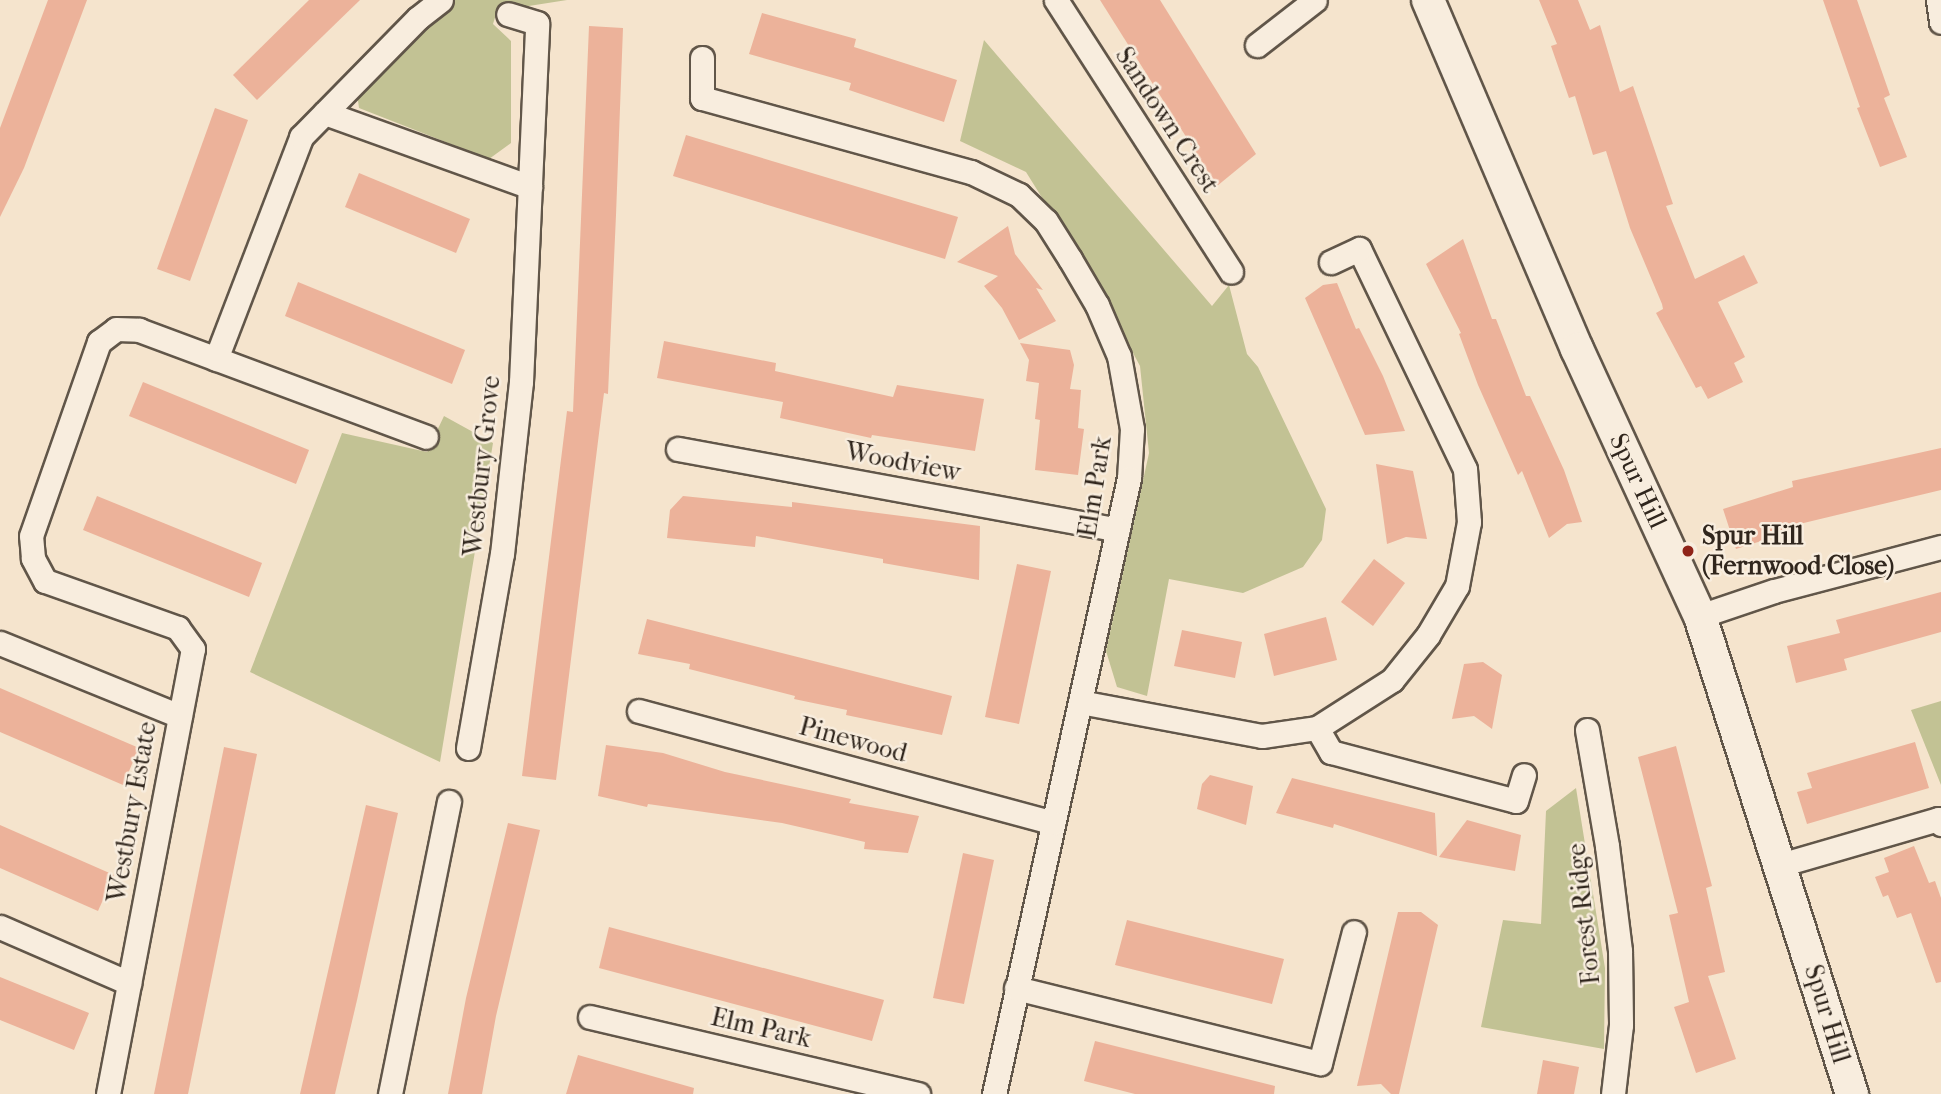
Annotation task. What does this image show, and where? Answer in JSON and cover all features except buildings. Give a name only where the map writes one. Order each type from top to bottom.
[{"type":"street","points":[[215,359],[301,137],[418,18],[441,0]]},
{"type":"street","name":"Sandown Crest","points":[[1056,0],[1231,272]]},
{"type":"street","points":[[1257,45],[1315,0]]},
{"type":"street","name":"Spur Hill","points":[[1428,0],[1577,349],[1700,616],[1852,1094]]},
{"type":"street","points":[[1938,0],[1941,22]]},
{"type":"street","name":"Westbury Grove","points":[[468,748],[502,554],[520,395],[537,23],[508,14]]},
{"type":"street","name":"Elm Park","points":[[702,58],[702,98],[971,172],[1019,195],[1046,220],[1097,305],[1119,356],[1132,429],[1129,478],[994,1094]]},
{"type":"street","points":[[325,113],[530,187]]},
{"type":"street","points":[[1080,702],[1262,736],[1317,728],[1392,680],[1428,635],[1457,586],[1469,522],[1465,469],[1359,249],[1331,262]]},
{"type":"street","points":[[180,716],[192,649],[178,628],[45,581],[33,558],[31,536],[99,342],[116,329],[139,330],[426,437]]},
{"type":"street","name":"Woodview","points":[[678,449],[1118,530]]},
{"type":"street","points":[[1700,616],[1774,592],[1941,547]]},
{"type":"street","name":"Westbury Estate","points":[[0,643],[180,716],[108,1094]]},
{"type":"street","name":"Pinewood","points":[[639,711],[1053,823]]},
{"type":"street","points":[[1317,728],[1331,752],[1516,801],[1524,775]]},
{"type":"street","name":"Forest Ridge","points":[[1587,730],[1607,846],[1620,951],[1621,1025],[1613,1094]]},
{"type":"street","points":[[390,1094],[449,802]]},
{"type":"street","points":[[1780,865],[1938,819],[1941,824]]},
{"type":"street","points":[[0,927],[130,983]]},
{"type":"street","points":[[1016,988],[1320,1063],[1354,932]]},
{"type":"street","name":"Elm Park","points":[[590,1017],[918,1094]]},
{"type":"green space","points":[[453,0],[567,0],[497,11],[493,24],[511,41],[511,143],[489,159],[359,108],[357,93],[423,21]]},
{"type":"green space","points":[[984,40],[1212,306],[1229,285],[1247,354],[1258,367],[1326,509],[1322,540],[1303,567],[1243,593],[1169,579],[1147,696],[1117,687],[1106,651],[1149,453],[1140,366],[1097,286],[1026,172],[960,141]]},
{"type":"green space","points":[[444,416],[493,443],[440,762],[250,672],[342,433],[427,452]]},
{"type":"green space","points":[[1941,701],[1941,785],[1911,710]]},
{"type":"green space","points":[[1576,788],[1605,968],[1604,1049],[1481,1027],[1503,920],[1541,924],[1546,811]]},
{"type":"place","name":"Spur Hill (Fernwood Close)","points":[[1688,551]]}]
